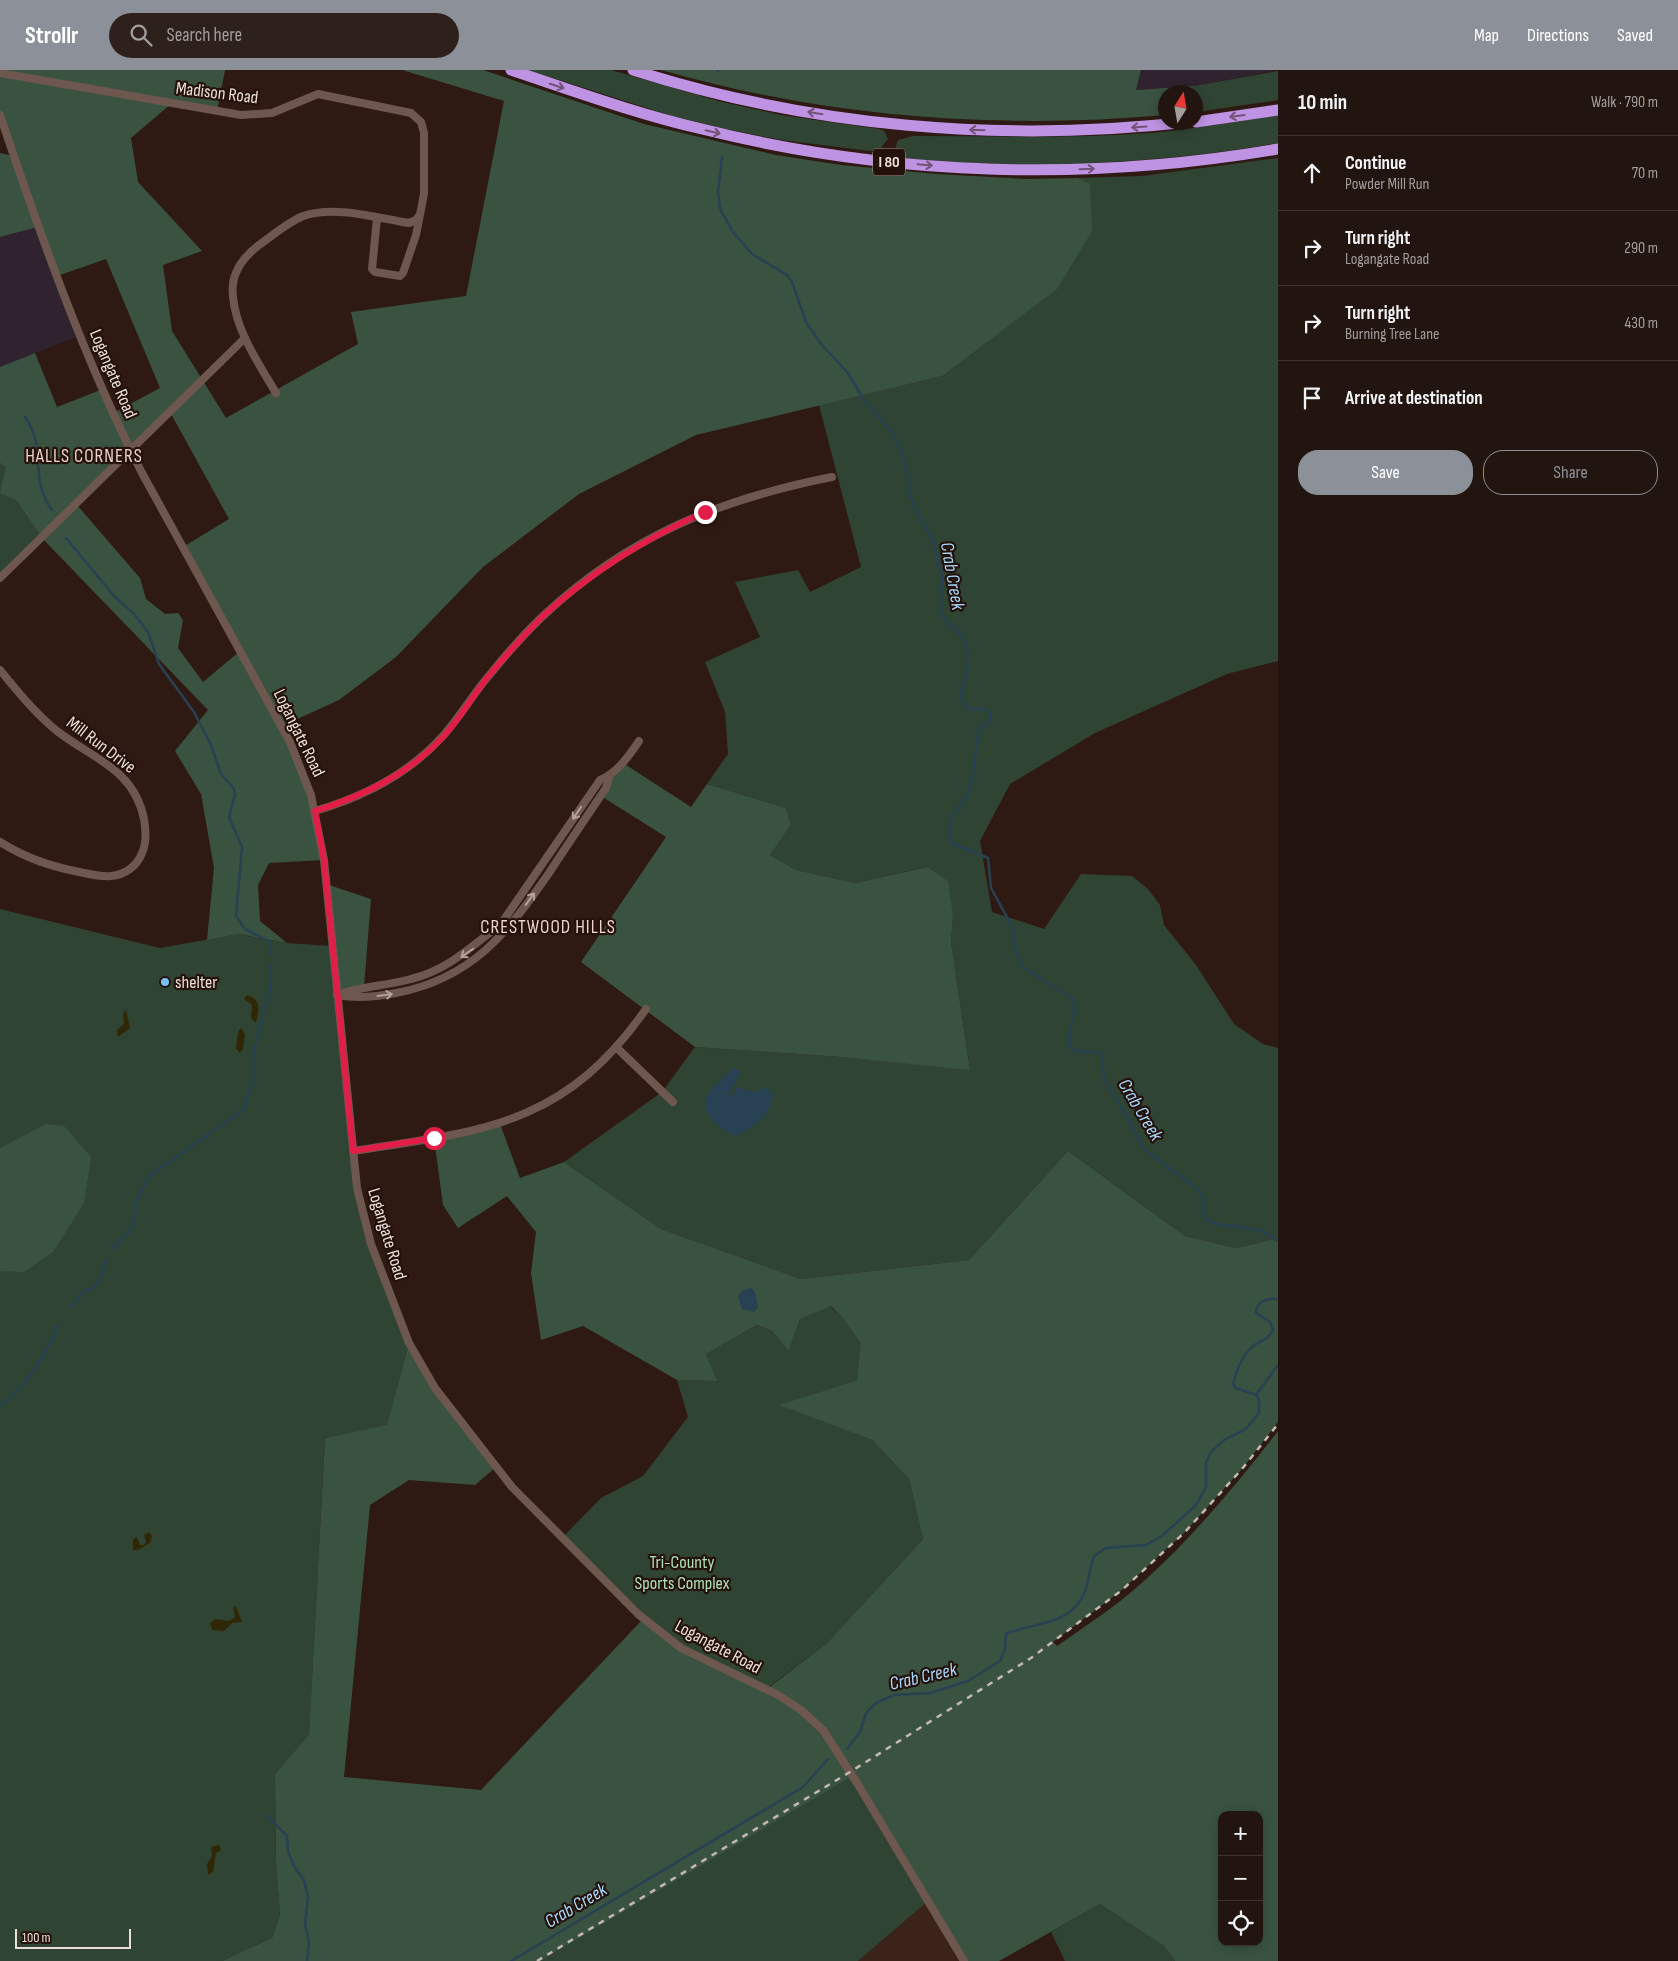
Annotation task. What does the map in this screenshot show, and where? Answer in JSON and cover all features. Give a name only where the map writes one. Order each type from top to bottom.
[{"type":"highway","name":"I 80","points":[[511,70],[629,109],[704,130],[770,145],[886,162],[975,168],[1085,169],[1171,163],[1278,149]]},
{"type":"highway","name":"I 80","points":[[633,70],[709,91],[774,106],[917,127],[1024,131],[1087,130],[1158,124]]},
{"type":"highway","points":[[1203,121],[1278,110]]},
{"type":"street","name":"Madison Road","points":[[0,73],[248,116],[272,113],[318,94],[404,110],[421,122],[424,133],[424,194],[416,235],[403,273],[400,276],[375,272],[372,269],[377,218]]},
{"type":"street","name":"Logangate Road","points":[[0,115],[61,288],[130,450],[290,742],[311,794],[324,860],[353,1151],[363,1218],[409,1343],[435,1388],[478,1446],[529,1506],[653,1628],[702,1659],[778,1695],[801,1710],[823,1730],[964,1961]]},
{"type":"street","points":[[276,393],[245,338],[235,308],[232,288],[237,270],[252,251],[288,224],[314,214],[342,213],[409,223],[416,220],[420,214]]},
{"type":"street","points":[[0,578],[245,338]]},
{"type":"street","points":[[315,811],[372,790],[419,759],[443,737],[488,677],[543,617],[581,584],[617,558],[663,532],[728,503],[789,486],[832,477]]},
{"type":"street","name":"Mill Run Drive","points":[[0,670],[30,705],[57,731],[106,763],[129,782],[141,806],[145,836],[142,852],[135,865],[122,874],[108,877],[44,864],[26,857],[0,842]]},
{"type":"street","points":[[337,995],[354,999],[386,995],[422,986],[454,972],[479,956],[504,926],[529,902],[606,788],[609,777],[628,758],[639,741]]},
{"type":"street","points":[[353,1151],[464,1134],[513,1120],[542,1106],[570,1089],[604,1061],[646,1009]]},
{"type":"street","points":[[616,1047],[673,1102]]},
{"type":"shaded area","points":[[1141,70],[1278,70],[1199,85],[1158,85],[1158,88],[1135,90]]},
{"type":"shaded area","points":[[38,227],[81,335],[0,367],[0,237]]},
{"type":"shaded area","points":[[928,1901],[964,1961],[858,1961]]},
{"type":"green space","points":[[0,70],[225,70],[217,111],[171,104],[131,138],[138,182],[202,251],[163,265],[172,331],[226,418],[358,344],[351,312],[466,296],[504,101],[402,70],[483,70],[644,124],[776,155],[841,165],[936,174],[1026,179],[1078,178],[1090,184],[1092,231],[1057,289],[942,376],[696,435],[579,494],[483,567],[396,657],[339,700],[282,726],[311,795],[324,860],[269,863],[258,885],[260,921],[287,943],[238,934],[207,940],[214,868],[201,794],[175,751],[208,710],[42,538],[16,500],[0,493],[6,467],[0,463],[0,367],[35,353],[57,407],[103,389],[113,413],[160,388],[106,259],[57,276],[38,227],[0,237],[0,153],[13,156],[0,115]],"holes":[[[170,412],[229,519],[183,547],[240,651],[203,682],[178,648],[183,620],[178,613],[165,614],[146,599],[140,578],[77,505]]]},
{"type":"green space","points":[[528,70],[611,70],[722,102],[781,115],[879,129],[884,131],[888,139],[880,149],[870,151],[782,140],[672,116]]},
{"type":"green space","points":[[661,70],[1141,70],[1136,90],[1158,88],[1158,115],[1038,121],[911,116],[785,99]]},
{"type":"green space","points":[[1278,71],[1278,100],[1203,111],[1203,85],[1200,85]]},
{"type":"green space","points":[[1278,115],[1278,143],[1194,155],[1068,164],[915,160],[902,157],[894,152],[898,140],[913,136],[1032,137],[1120,135],[1174,130],[1203,130],[1203,126]]},
{"type":"green space","points":[[1278,158],[1278,661],[1227,674],[1095,733],[1010,784],[980,841],[992,912],[1044,929],[1081,874],[1132,876],[1148,889],[1160,905],[1164,925],[1196,965],[1234,1024],[1263,1044],[1278,1048],[1278,1238],[1236,1248],[1185,1236],[1068,1151],[969,1260],[801,1279],[661,1229],[564,1162],[662,1092],[695,1047],[841,1057],[970,1069],[951,942],[953,917],[926,867],[855,883],[796,870],[770,855],[791,825],[786,808],[707,784],[728,754],[725,712],[705,662],[760,637],[735,582],[798,570],[810,592],[861,567],[819,405],[942,376],[1090,185],[1078,178],[1142,176]]},
{"type":"green space","points":[[0,463],[6,467],[16,500],[42,538],[0,578]]},
{"type":"green space","points":[[623,763],[691,807],[707,784],[786,808],[791,825],[770,855],[796,870],[855,883],[927,867],[948,881],[953,917],[951,942],[970,1070],[841,1057],[695,1047],[581,962],[666,837],[601,796],[609,777]]},
{"type":"green space","points":[[326,884],[371,899],[364,987],[337,995]]},
{"type":"green space","points":[[0,909],[160,948],[238,934],[286,943],[332,946],[363,1218],[409,1343],[387,1426],[325,1438],[309,1736],[275,1774],[276,1863],[280,1915],[272,1938],[222,1961],[0,1961]]},
{"type":"green space","points":[[46,1124],[64,1126],[91,1157],[84,1203],[53,1252],[24,1272],[0,1271],[0,1148]]},
{"type":"green space","points":[[500,1124],[520,1178],[564,1162],[661,1229],[801,1279],[969,1260],[1068,1151],[1185,1236],[1236,1248],[1278,1238],[1278,1422],[1242,1469],[1185,1532],[1122,1590],[1053,1642],[1057,1646],[1111,1608],[1149,1576],[1208,1517],[1278,1431],[1278,1961],[1175,1961],[1164,1946],[1100,1904],[999,1961],[964,1961],[852,1776],[540,1961],[222,1961],[272,1938],[280,1915],[276,1863],[275,1774],[309,1735],[325,1438],[387,1425],[409,1343],[420,1362],[496,1467],[475,1485],[409,1480],[370,1505],[344,1777],[481,1790],[643,1619],[666,1638],[767,1689],[827,1643],[923,1539],[909,1479],[872,1440],[779,1405],[857,1380],[861,1343],[842,1317],[831,1306],[800,1319],[788,1351],[772,1331],[757,1325],[706,1354],[717,1381],[677,1380],[583,1326],[541,1340],[531,1273],[536,1232],[507,1196],[458,1228],[443,1205],[434,1138]]},
{"type":"green space","name":"Tri-County Sports Complex","points":[[830,1306],[842,1317],[862,1343],[857,1380],[780,1405],[872,1440],[909,1479],[923,1539],[827,1643],[766,1689],[666,1638],[562,1538],[601,1498],[643,1476],[688,1417],[677,1380],[716,1381],[706,1354],[757,1325],[772,1331],[787,1350],[800,1319]]},
{"type":"green space","points":[[850,1772],[928,1901],[858,1961],[537,1961]]},
{"type":"green space","points":[[1100,1904],[1164,1946],[1175,1961],[1065,1961],[1051,1932]]},
{"type":"sand","points":[[247,995],[255,1000],[258,1006],[256,1023],[251,1018],[252,1005],[244,999]]},
{"type":"sand","points":[[126,1010],[130,1028],[118,1037],[117,1030],[124,1024],[123,1013]]},
{"type":"sand","points":[[241,1028],[245,1034],[243,1049],[240,1053],[236,1048],[238,1032]]},
{"type":"sand","points":[[149,1532],[152,1536],[150,1543],[138,1550],[133,1550],[133,1539],[137,1537],[140,1545],[144,1545],[146,1542],[144,1535]]},
{"type":"sand","points":[[236,1606],[242,1622],[232,1623],[224,1631],[212,1630],[210,1623],[215,1619],[229,1621],[235,1617],[233,1608]]},
{"type":"sand","points":[[219,1845],[221,1850],[216,1853],[213,1872],[208,1875],[207,1864],[212,1856],[211,1847]]},
{"type":"water","points":[[733,1068],[742,1071],[728,1095],[733,1095],[737,1087],[753,1092],[766,1087],[773,1095],[772,1102],[765,1115],[748,1130],[735,1137],[712,1120],[706,1108],[710,1091]]},
{"type":"water","points":[[751,1288],[755,1292],[758,1307],[754,1312],[742,1309],[738,1296],[743,1290]]},
{"type":"waterway","name":"Crab Creek","points":[[722,157],[718,191],[720,209],[733,232],[752,254],[787,275],[792,282],[806,322],[822,345],[848,373],[864,400],[892,432],[902,453],[908,474],[909,492],[917,513],[932,538],[942,576],[940,605],[944,619],[962,636],[969,656],[967,672],[963,688],[960,692],[964,704],[969,709],[986,709],[991,716],[991,719],[979,730],[971,784],[967,796],[951,819],[949,833],[952,843],[988,858],[991,888],[1013,928],[1014,947],[1023,967],[1073,999],[1074,1011],[1069,1033],[1070,1046],[1074,1051],[1098,1052],[1102,1057],[1104,1078],[1144,1149],[1197,1189],[1204,1198],[1203,1213],[1207,1220],[1216,1224],[1260,1230],[1278,1241]]},
{"type":"waterway","points":[[25,417],[36,441],[41,487],[52,510]]},
{"type":"waterway","points":[[66,538],[114,596],[134,614],[148,632],[159,664],[194,712],[211,745],[221,774],[234,789],[235,795],[229,817],[242,847],[236,916],[245,929],[270,942],[271,955]]},
{"type":"waterway","points":[[112,1249],[130,1231],[135,1216],[135,1204],[149,1176],[243,1110],[253,1081],[252,1058],[271,984],[270,965]]},
{"type":"waterway","points":[[73,1306],[83,1292],[98,1283],[106,1260]]},
{"type":"waterway","name":"Crab Creek","points":[[847,1749],[860,1732],[866,1713],[876,1703],[894,1695],[930,1693],[968,1681],[1000,1661],[1005,1649],[1006,1634],[1052,1621],[1071,1611],[1079,1603],[1085,1591],[1094,1556],[1106,1548],[1146,1545],[1162,1536],[1196,1505],[1206,1487],[1206,1463],[1211,1452],[1224,1440],[1246,1429],[1259,1413],[1259,1400],[1256,1395],[1236,1388],[1233,1384],[1242,1359],[1252,1347],[1269,1336],[1273,1330],[1270,1322],[1256,1313],[1258,1306],[1263,1301],[1278,1299]]},
{"type":"waterway","points":[[0,1406],[18,1390],[34,1370],[48,1347],[58,1325]]},
{"type":"waterway","points":[[1256,1395],[1278,1365]]},
{"type":"waterway","name":"Crab Creek","points":[[511,1961],[803,1787],[828,1759]]},
{"type":"waterway","points":[[266,1815],[287,1836],[288,1851],[294,1866],[304,1880],[308,1897],[305,1924],[309,1942],[307,1961]]},
{"type":"railway","points":[[537,1961],[850,1772],[1031,1658],[1122,1590],[1185,1532],[1242,1469],[1278,1424]]},
{"type":"place","name":"shelter","points":[[165,982]]},
{"type":"district","name":"HALLS CORNERS","points":[[84,456]]},
{"type":"district","name":"CRESTWOOD HILLS","points":[[548,927]]},
{"type":"route","points":[[434,1138],[353,1151],[324,860],[315,811],[372,790],[396,776],[419,759],[443,737],[488,677],[516,646],[543,617],[581,584],[617,558],[682,522],[705,512]]}]
